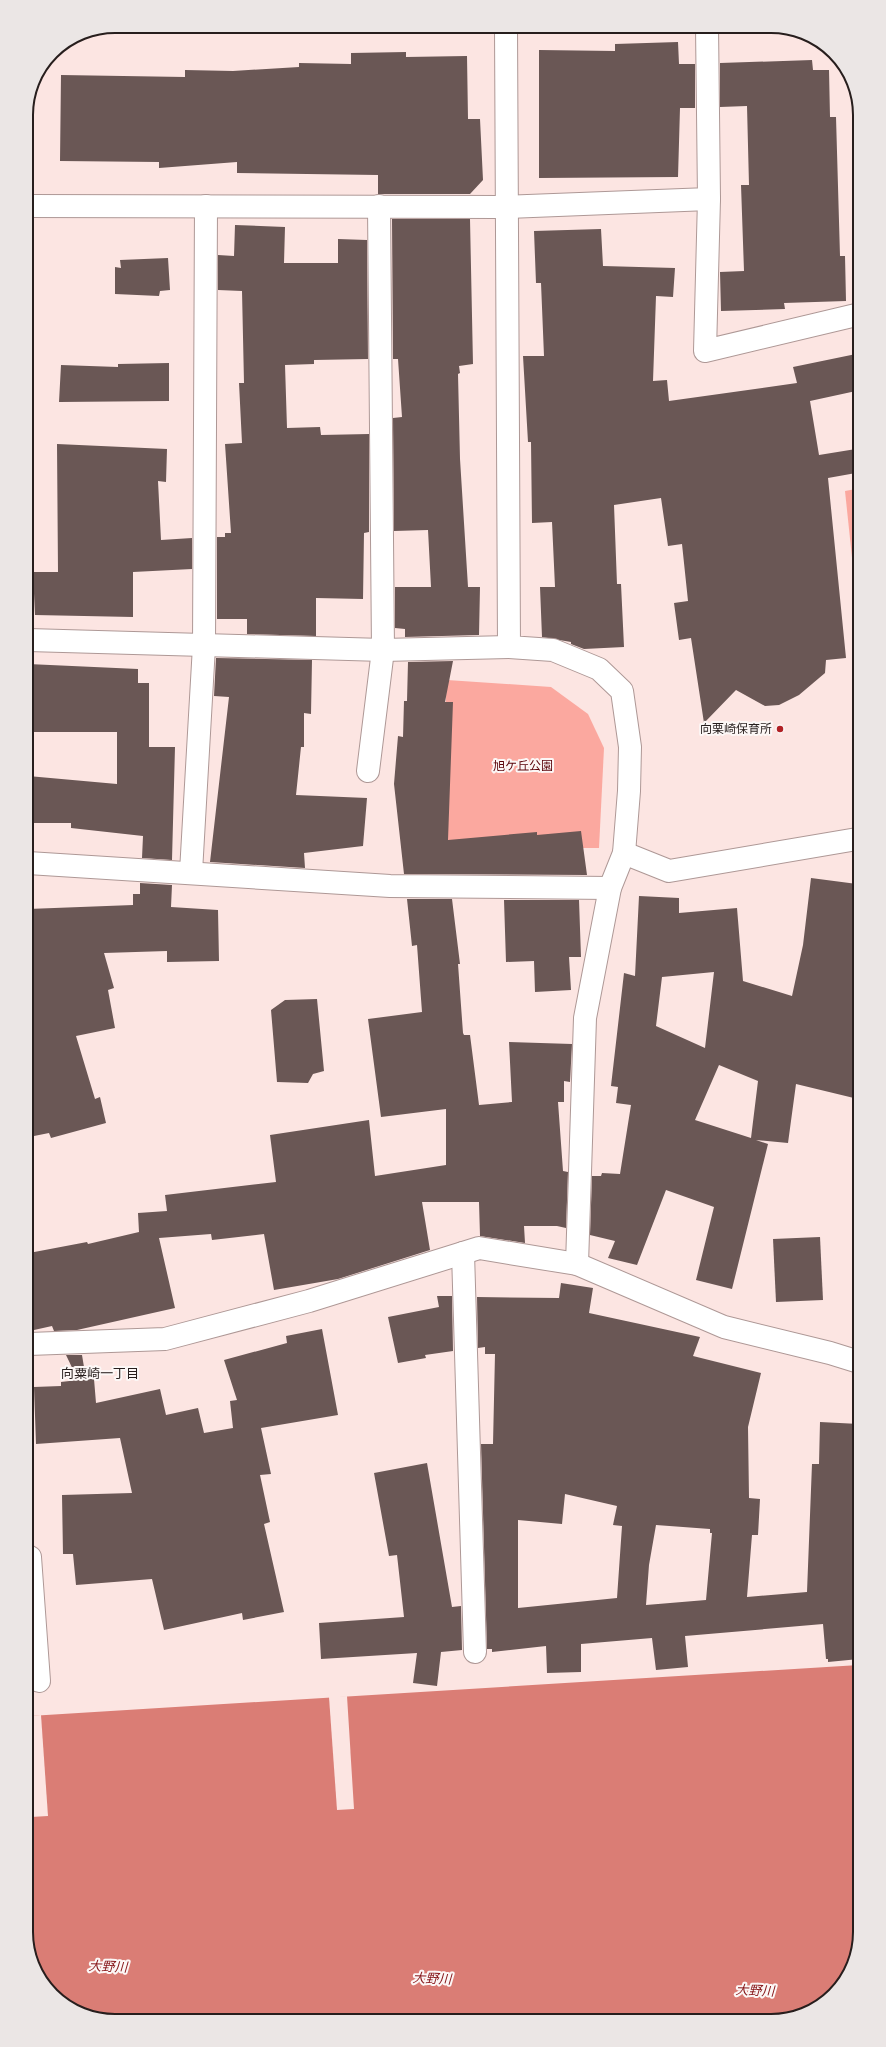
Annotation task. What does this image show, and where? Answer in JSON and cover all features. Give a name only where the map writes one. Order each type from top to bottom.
[{"type":"street","points":[[506,33],[505,207],[509,647]]},
{"type":"street","points":[[707,33],[709,199],[705,351],[853,316]]},
{"type":"street","points":[[33,206],[505,207],[709,199]]},
{"type":"street","points":[[191,872],[204,646],[206,206]]},
{"type":"street","points":[[368,771],[383,650],[379,206]]},
{"type":"street","points":[[33,640],[383,650],[509,647],[553,650],[599,669],[622,691],[630,747],[629,791],[624,853],[610,888],[585,1018],[577,1264]]},
{"type":"street","points":[[624,853],[669,871],[853,840]]},
{"type":"street","points":[[33,863],[191,872],[390,886],[610,888]]},
{"type":"street","points":[[33,1344],[165,1339],[309,1301],[479,1248],[577,1264],[724,1327],[830,1353],[853,1360]]},
{"type":"street","points":[[463,1253],[475,1652]]},
{"type":"street","points":[[33,1598],[39,1681]]},
{"type":"green space","points":[[853,490],[853,567],[845,491]]},
{"type":"green space","name":"旭ケ丘公園","points":[[447,680],[551,687],[588,714],[604,748],[599,848],[437,848]]},
{"type":"water","name":"大野川","points":[[853,1665],[853,1932],[849,1958],[839,1978],[821,1997],[807,2006],[797,2010],[776,2014],[110,2014],[94,2011],[74,2003],[57,1990],[47,1978],[37,1958],[33,1937],[33,1716]]},
{"type":"pier","points":[[347,1696],[354,1809],[337,1810],[329,1697]]},
{"type":"pier","points":[[41,1715],[48,1816],[33,1817],[33,1716]]},
{"type":"building","points":[[678,42],[679,64],[695,64],[695,108],[680,108],[678,177],[539,178],[539,50],[615,51],[615,44]]},
{"type":"building","points":[[406,52],[406,57],[467,56],[468,119],[480,119],[483,180],[470,194],[378,194],[378,175],[237,173],[237,162],[159,168],[159,162],[60,161],[61,75],[185,77],[185,70],[233,71],[299,67],[299,63],[351,64],[351,53]]},
{"type":"building","points":[[812,60],[813,70],[829,70],[830,117],[836,117],[840,256],[845,256],[846,301],[784,303],[785,309],[721,311],[720,272],[744,271],[741,185],[749,185],[747,106],[720,107],[720,63]]},
{"type":"building","points":[[392,219],[470,219],[473,364],[459,366],[460,373],[458,374],[460,459],[468,587],[480,587],[479,635],[405,637],[405,629],[395,628],[395,587],[431,587],[428,530],[394,531],[393,418],[402,417],[398,359],[393,359]]},
{"type":"building","points":[[235,225],[285,227],[284,263],[338,263],[338,239],[367,240],[368,359],[314,360],[314,364],[285,365],[287,428],[320,427],[321,435],[369,434],[369,532],[364,533],[363,599],[316,598],[316,636],[247,634],[247,619],[217,619],[217,537],[225,537],[225,533],[231,533],[225,444],[242,443],[239,383],[244,383],[242,291],[218,290],[218,255],[234,256]]},
{"type":"building","points":[[601,229],[603,266],[675,268],[673,297],[656,296],[653,381],[667,380],[669,401],[797,383],[793,367],[853,355],[853,392],[810,401],[819,455],[853,449],[853,474],[828,478],[846,658],[826,660],[825,673],[799,695],[779,705],[765,706],[736,690],[704,723],[691,638],[679,640],[674,603],[688,601],[682,544],[668,546],[661,498],[614,505],[617,584],[621,584],[624,647],[584,649],[571,644],[571,642],[542,637],[540,587],[555,587],[552,522],[532,523],[531,442],[528,442],[523,356],[544,356],[541,283],[536,283],[534,231]]},
{"type":"building","points":[[168,258],[170,290],[160,291],[159,296],[115,294],[115,267],[121,268],[120,260]]},
{"type":"building","points":[[169,363],[169,401],[59,402],[61,365],[118,367],[118,364]]},
{"type":"building","points":[[57,444],[167,449],[166,482],[158,481],[161,540],[192,538],[192,569],[133,572],[133,617],[35,615],[33,572],[58,572]]},
{"type":"building","points":[[216,658],[312,660],[311,714],[304,713],[304,747],[301,747],[296,795],[367,798],[363,846],[304,853],[305,868],[210,862],[229,697],[214,696]]},
{"type":"building","points":[[453,661],[445,702],[453,702],[448,840],[537,832],[537,835],[581,831],[587,875],[404,874],[394,784],[398,736],[403,737],[404,701],[407,701],[408,662]]},
{"type":"building","points":[[33,664],[138,669],[138,683],[149,683],[149,747],[175,747],[172,860],[142,858],[143,836],[71,828],[71,823],[33,823],[33,776],[117,784],[117,732],[33,732]]},
{"type":"building","points":[[811,878],[853,883],[853,1098],[796,1084],[788,1143],[756,1140],[768,1144],[732,1289],[696,1280],[714,1207],[666,1190],[637,1265],[608,1258],[615,1241],[590,1235],[592,1176],[601,1176],[602,1173],[620,1174],[631,1105],[616,1103],[618,1087],[611,1086],[624,973],[635,976],[639,896],[679,898],[679,913],[737,908],[743,981],[792,996],[803,945]],"holes":[[[714,972],[705,1048],[656,1026],[662,977]],[[719,1065],[758,1081],[751,1138],[695,1120]]]},
{"type":"building","points":[[140,883],[172,885],[171,907],[218,910],[219,961],[167,962],[167,951],[104,953],[114,988],[108,990],[115,1028],[76,1036],[95,1099],[100,1097],[106,1123],[51,1138],[49,1133],[33,1136],[33,909],[133,905],[133,894],[140,894]]},
{"type":"building","points":[[407,899],[452,899],[460,964],[458,964],[463,1033],[464,1035],[470,1035],[479,1105],[512,1102],[509,1042],[572,1044],[570,1082],[564,1081],[564,1102],[558,1102],[563,1171],[568,1172],[566,1228],[557,1226],[524,1226],[525,1243],[480,1236],[479,1202],[422,1202],[430,1250],[338,1279],[274,1290],[264,1234],[212,1240],[211,1234],[159,1238],[175,1308],[77,1330],[54,1331],[52,1326],[34,1330],[33,1252],[87,1242],[88,1244],[139,1232],[138,1213],[167,1211],[165,1195],[276,1182],[270,1135],[369,1120],[375,1176],[446,1165],[446,1109],[381,1117],[368,1019],[422,1012],[417,945],[412,946]]},
{"type":"building","points":[[504,900],[579,900],[581,957],[569,957],[571,990],[535,992],[534,961],[506,962]]},
{"type":"building","points":[[317,999],[324,1071],[313,1074],[308,1083],[277,1082],[271,1010],[285,1000]]},
{"type":"building","points":[[820,1237],[823,1300],[776,1302],[773,1239]]},
{"type":"building","points":[[561,1283],[593,1288],[589,1313],[700,1337],[693,1356],[761,1373],[748,1427],[749,1498],[760,1499],[758,1535],[752,1535],[747,1597],[807,1592],[812,1464],[819,1464],[820,1422],[853,1424],[853,1660],[828,1662],[828,1659],[826,1659],[823,1624],[685,1636],[688,1667],[656,1670],[652,1638],[581,1644],[581,1672],[547,1673],[546,1646],[492,1652],[492,1649],[487,1649],[481,1444],[493,1444],[495,1354],[485,1354],[485,1347],[478,1348],[477,1297],[559,1298]],"holes":[[[565,1494],[617,1506],[613,1525],[622,1526],[617,1598],[518,1608],[518,1520],[562,1524]],[[656,1525],[710,1529],[710,1533],[712,1533],[706,1600],[646,1605],[649,1565]]]},
{"type":"building","points":[[437,1296],[452,1296],[453,1351],[425,1355],[426,1358],[398,1363],[388,1317],[439,1307]]},
{"type":"building","points":[[322,1329],[338,1415],[261,1428],[271,1474],[260,1475],[270,1522],[264,1524],[284,1612],[243,1620],[242,1613],[164,1630],[152,1579],[76,1585],[73,1554],[63,1554],[62,1495],[132,1493],[120,1438],[36,1444],[34,1387],[61,1386],[61,1382],[78,1380],[66,1355],[82,1355],[86,1379],[94,1379],[96,1403],[160,1389],[166,1415],[198,1408],[204,1433],[233,1428],[230,1401],[237,1400],[224,1360],[287,1343],[286,1336]]},
{"type":"building","points":[[427,1463],[452,1607],[461,1606],[462,1650],[441,1652],[437,1686],[413,1683],[417,1653],[321,1659],[319,1623],[404,1617],[397,1555],[389,1556],[374,1473]]},
{"type":"place","name":"向栗崎保育所","points":[[780,729]]},
{"type":"district","name":"向粟崎一丁目","points":[[100,1373]]}]
